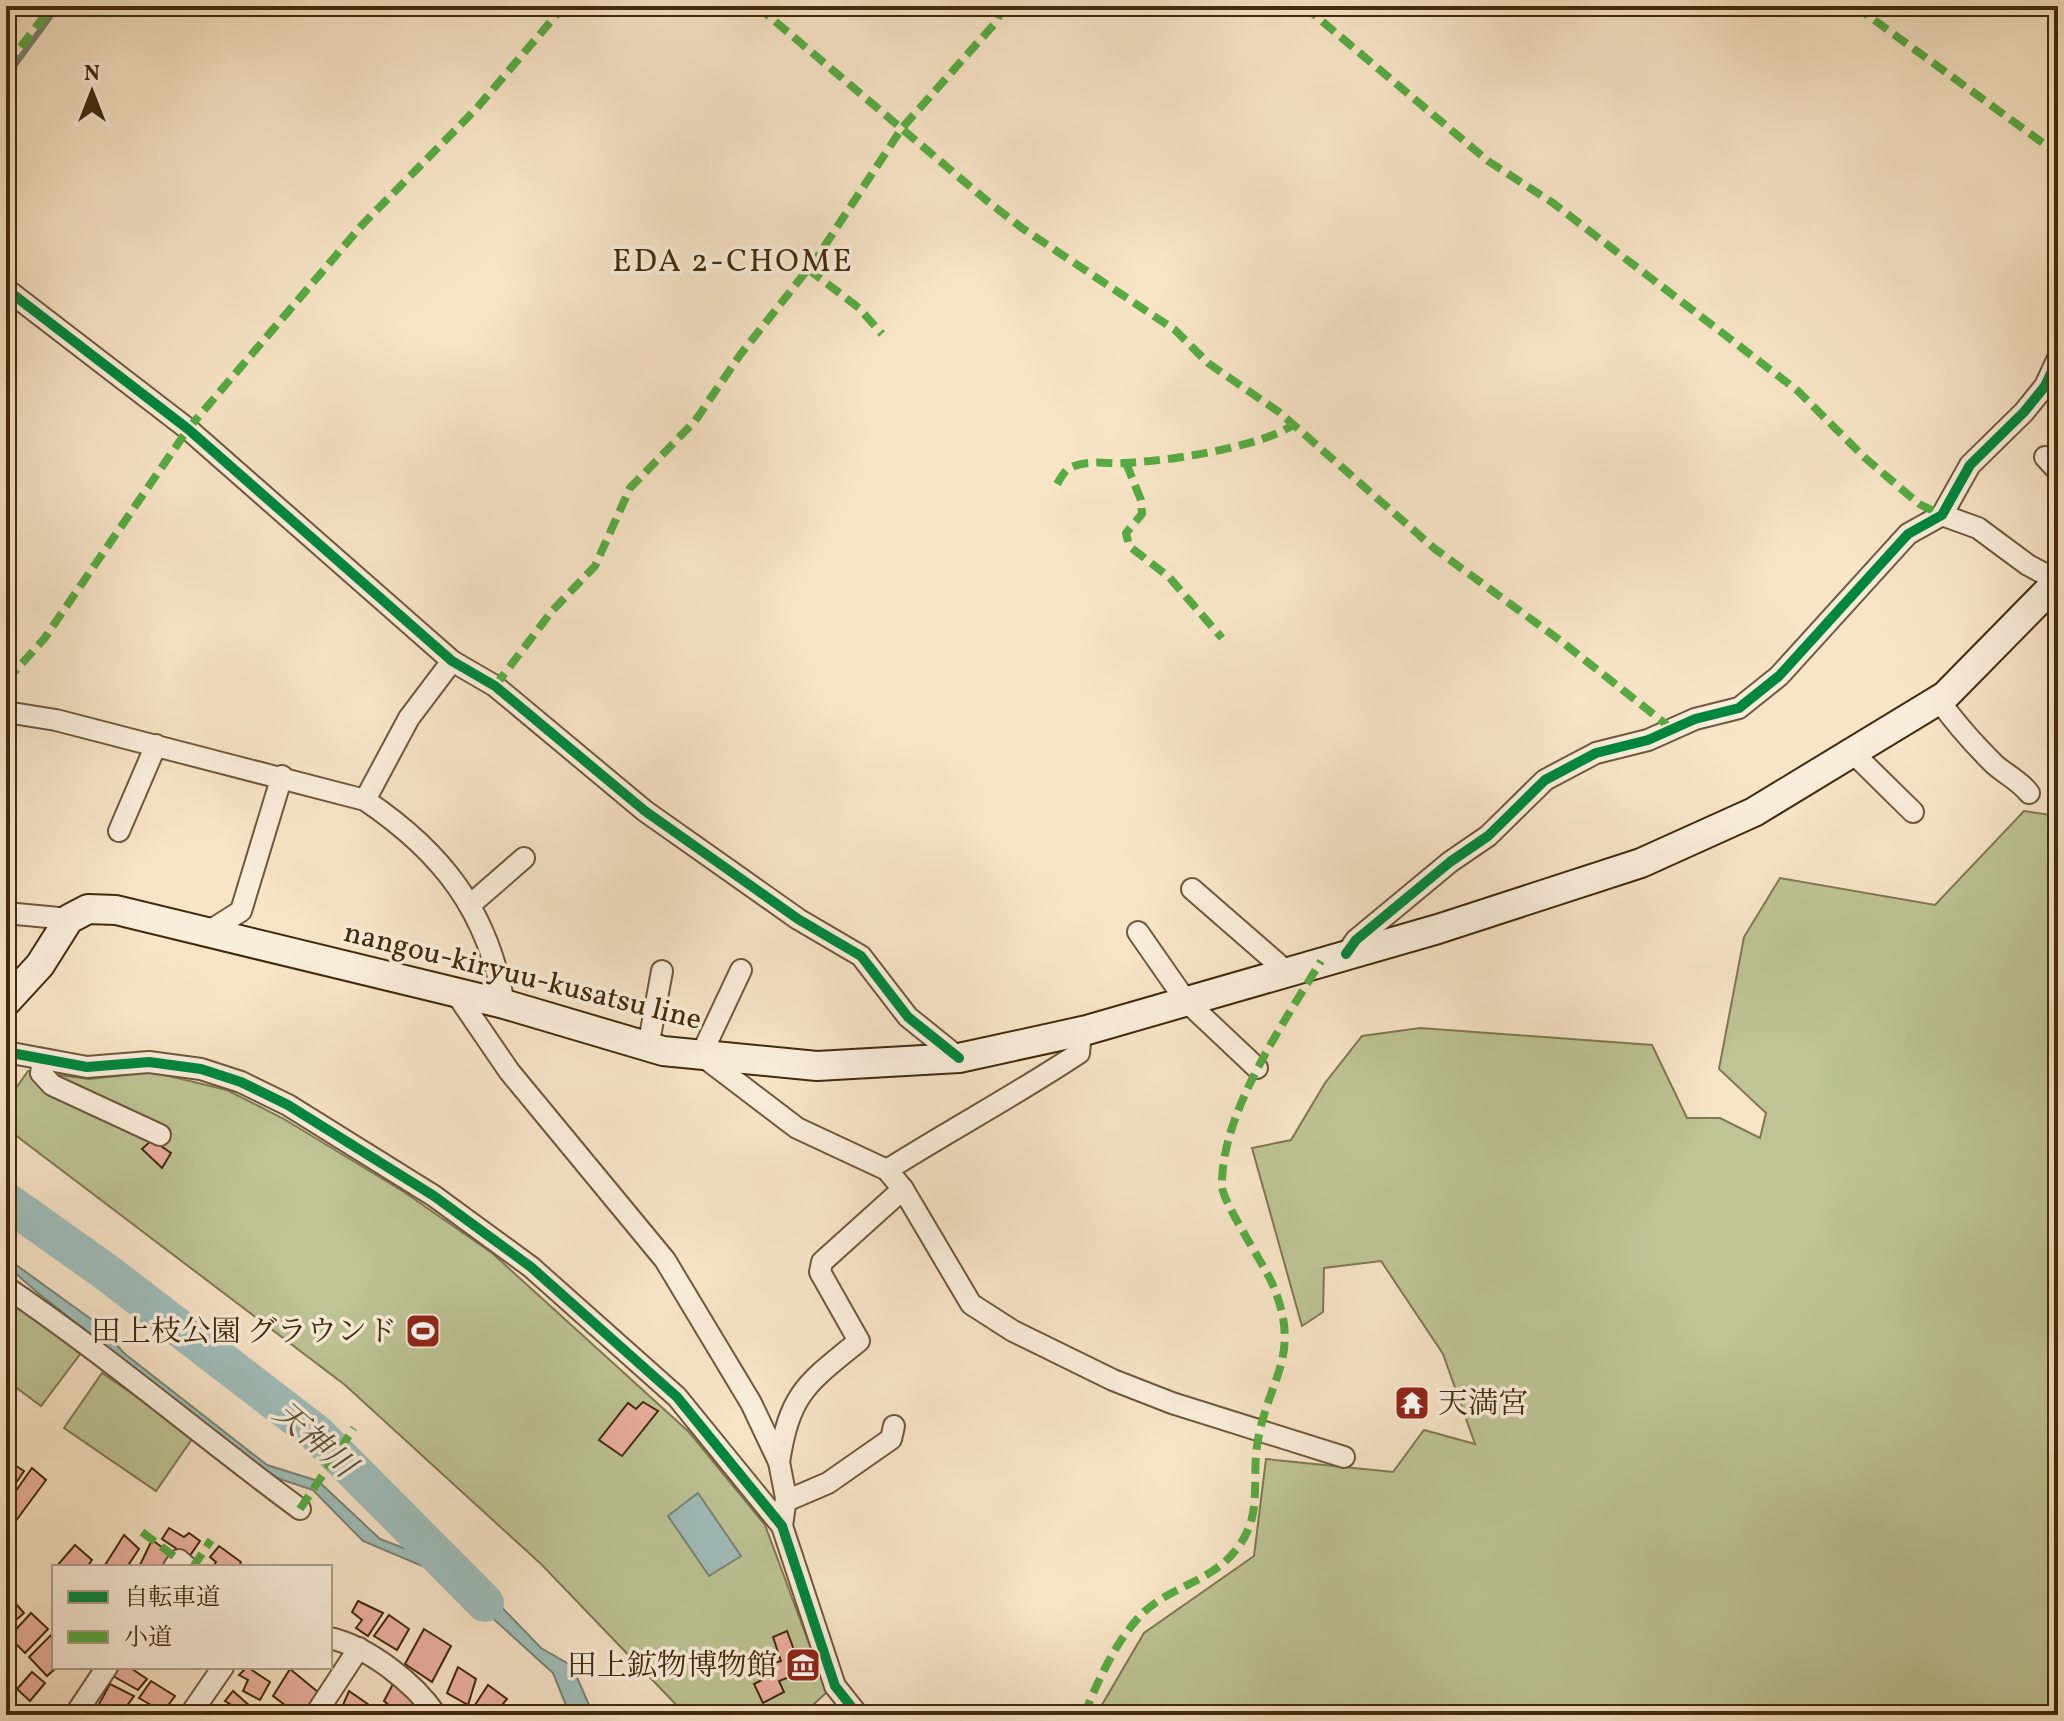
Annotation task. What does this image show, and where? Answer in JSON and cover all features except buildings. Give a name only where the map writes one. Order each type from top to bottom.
[{"type":"main road","name":"nangou-kiryuu-kusatsu line","points":[[69,919],[88,909],[116,910],[504,1004],[648,1047],[817,1066],[959,1058],[1081,1032],[1438,929],[1641,863],[1754,812],[1939,700],[2058,581]]},
{"type":"main road","points":[[6,1002],[40,965],[69,919]]},
{"type":"street","points":[[6,289],[188,429],[452,661],[495,686],[645,811],[798,919],[861,956],[908,1017],[959,1058]]},
{"type":"street","points":[[1346,954],[1356,940],[1450,862],[1488,836],[1545,780],[1596,753],[1648,740],[1695,719],[1739,708],[1779,676],[1908,534],[1942,515],[1970,465],[2024,412],[2045,386],[2058,358]]},
{"type":"street","points":[[1942,515],[1978,528],[2028,565],[2058,581]]},
{"type":"street","points":[[365,800],[409,718],[452,661]]},
{"type":"street","points":[[1939,700],[1966,735],[2029,793]]},
{"type":"street","points":[[6,712],[156,745],[365,800],[411,834],[454,877],[487,939],[504,1004]]},
{"type":"street","points":[[119,831],[156,745]]},
{"type":"street","points":[[1852,752],[1913,812]]},
{"type":"street","points":[[208,932],[241,911],[282,776]]},
{"type":"street","points":[[470,905],[524,858]]},
{"type":"street","points":[[1192,889],[1286,971]]},
{"type":"street","points":[[12,912],[69,919]]},
{"type":"street","points":[[1138,932],[1186,1001],[1257,1068]]},
{"type":"street","points":[[741,970],[701,1055],[797,1128],[887,1170],[903,1189],[971,1304],[1013,1331],[1113,1380],[1172,1403],[1344,1457]]},
{"type":"street","points":[[648,1047],[662,971]]},
{"type":"street","points":[[455,992],[509,1071],[665,1260],[751,1403],[779,1462],[786,1501],[782,1526]]},
{"type":"street","points":[[887,1170],[967,1119],[1020,1093],[1079,1053],[1081,1032]]},
{"type":"street","points":[[6,1052],[87,1067],[149,1062],[201,1069],[241,1082],[288,1105],[434,1196],[531,1267],[677,1397],[782,1526],[835,1686],[858,1715]]},
{"type":"street","points":[[43,1060],[41,1073],[52,1085],[160,1135]]},
{"type":"street","points":[[779,1462],[786,1420],[810,1381],[859,1341],[820,1272],[822,1262],[903,1189]]},
{"type":"street","points":[[6,1287],[86,1342],[191,1429],[300,1509]]},
{"type":"street","points":[[786,1501],[828,1483],[891,1439],[894,1426]]},
{"type":"street","points":[[332,1639],[359,1648],[424,1697],[436,1715]]},
{"type":"street","points":[[315,1715],[359,1648]]},
{"type":"street","points":[[75,1715],[106,1669]]},
{"type":"street","points":[[190,1715],[222,1669]]},
{"type":"green space","points":[[2024,811],[2058,816],[2058,1715],[1096,1715],[1144,1633],[1254,1556],[1266,1459],[1393,1472],[1424,1430],[1475,1444],[1443,1354],[1381,1261],[1324,1268],[1323,1312],[1302,1326],[1252,1148],[1291,1140],[1325,1083],[1362,1036],[1420,1028],[1652,1045],[1687,1118],[1720,1118],[1760,1138],[1766,1113],[1719,1069],[1744,937],[1780,878],[1935,905]]},
{"type":"green space","points":[[28,1071],[89,1079],[152,1072],[227,1090],[284,1119],[404,1192],[492,1253],[689,1432],[765,1525],[827,1692],[802,1715],[686,1715],[542,1565],[345,1385],[6,1128],[6,1102]]},
{"type":"green space","points":[[6,1298],[81,1353],[41,1406],[6,1380]]},
{"type":"green space","points":[[102,1373],[194,1436],[156,1491],[64,1428]]},
{"type":"water","points":[[6,1248],[12,1262],[95,1322],[125,1354],[267,1465],[318,1481],[380,1539],[455,1568],[488,1593],[541,1648],[572,1666],[589,1705],[605,1715],[570,1715],[553,1673],[446,1576],[363,1541],[313,1490],[277,1478],[247,1457],[38,1293],[6,1265]]},
{"type":"water","points":[[698,1493],[741,1556],[709,1576],[668,1516]]},
{"type":"waterway","points":[[6,77],[58,6]]},
{"type":"waterway","name":"天神川","points":[[6,1201],[106,1272],[316,1433],[485,1603]]},
{"type":"marked path","points":[[6,66],[52,6]]},
{"type":"marked path","points":[[6,681],[44,639],[188,429],[362,225],[476,109],[564,6]]},
{"type":"marked path","points":[[757,6],[986,200],[1022,228],[1175,330],[1208,363],[1279,412],[1435,549],[1561,641],[1672,729]]},
{"type":"marked path","points":[[495,686],[552,611],[595,566],[630,488],[695,421],[740,355],[816,259],[902,128],[997,21],[1003,6]]},
{"type":"marked path","points":[[1304,6],[1488,161],[1553,203],[1798,391],[1864,457],[1919,504],[1942,515]]},
{"type":"marked path","points":[[1855,6],[2058,154]]},
{"type":"marked path","points":[[808,269],[859,308],[882,334]]},
{"type":"marked path","points":[[1057,484],[1068,469],[1081,464],[1142,462],[1212,452],[1258,440],[1293,425]]},
{"type":"marked path","points":[[1126,463],[1141,500],[1142,514],[1126,533],[1129,546],[1169,577],[1222,638]]},
{"type":"marked path","points":[[1084,1715],[1108,1662],[1141,1615],[1168,1595],[1226,1561],[1238,1547],[1251,1521],[1257,1446],[1280,1367],[1285,1331],[1272,1283],[1224,1194],[1224,1158],[1232,1128],[1257,1069],[1321,961]]},
{"type":"marked path","points":[[300,1509],[354,1428]]},
{"type":"marked path","points":[[142,1532],[179,1560]]},
{"type":"marked path","points":[[194,1565],[211,1540]]},
{"type":"cycle path","points":[[6,289],[188,429],[452,661],[495,686],[645,811],[798,919],[861,956],[908,1017],[959,1058]]},
{"type":"cycle path","points":[[1346,954],[1356,940],[1450,862],[1488,836],[1545,780],[1596,753],[1648,740],[1695,719],[1739,708],[1779,676],[1908,534],[1942,515],[1970,465],[2024,412],[2045,386],[2058,358]]},
{"type":"cycle path","points":[[6,1052],[87,1067],[149,1062],[201,1069],[241,1082],[288,1105],[434,1196],[531,1267],[677,1397],[782,1526],[835,1686],[858,1715]]},
{"type":"place","name":"田上枝公園 グラウンド","points":[[423,1331]]},
{"type":"place","name":"天満宮","points":[[1412,1403]]},
{"type":"place","name":"田上鉱物博物館","points":[[803,1665]]},
{"type":"district","name":"EDA 2-CHOME","points":[[733,260]]}]
